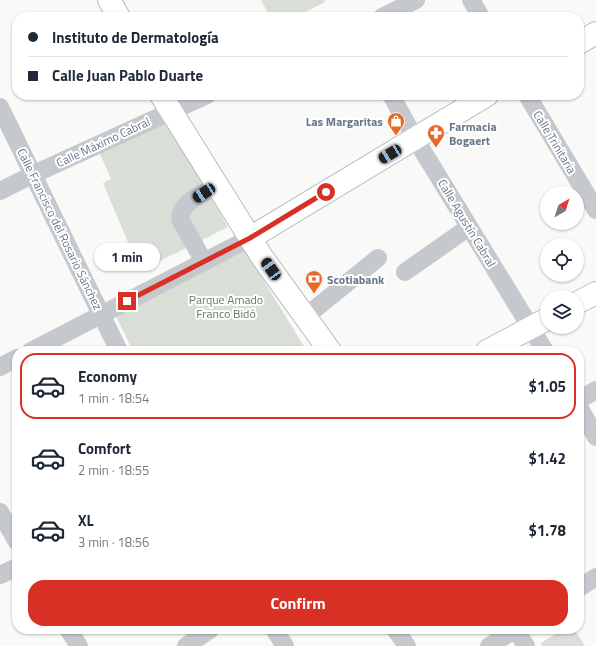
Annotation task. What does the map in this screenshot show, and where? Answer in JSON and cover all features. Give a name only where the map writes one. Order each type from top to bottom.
[{"type":"main road","points":[[109,0],[116,12]]},
{"type":"main road","points":[[584,40],[596,33]]},
{"type":"main road","points":[[250,238],[479,100]]},
{"type":"main road","points":[[166,103],[250,238],[326,346]]},
{"type":"main road","points":[[584,299],[596,293]]},
{"type":"main road","points":[[496,346],[539,323]]},
{"type":"street","points":[[392,12],[416,0]]},
{"type":"street","points":[[471,0],[478,12]]},
{"type":"street","name":"Calle Máximo Cabral","points":[[0,191],[166,103],[181,100]]},
{"type":"street","name":"Calle Agustín Cabral","points":[[394,100],[469,227],[539,323],[544,346]]},
{"type":"street","name":"Calle Trinitaria","points":[[530,100],[596,210]]},
{"type":"street","name":"Calle Francisco del Rosario Sánchez","points":[[0,107],[117,346]]},
{"type":"street","points":[[204,262],[180,219],[180,213],[184,206],[217,185]]},
{"type":"street","points":[[405,272],[469,227]]},
{"type":"street","points":[[40,346],[250,238]]},
{"type":"street","points":[[305,317],[378,258]]},
{"type":"street","points":[[0,367],[12,361]]},
{"type":"street","points":[[584,397],[596,390]]},
{"type":"street","points":[[584,416],[596,437]]},
{"type":"street","points":[[0,512],[12,533]]},
{"type":"street","points":[[0,575],[12,569]]},
{"type":"street","points":[[584,585],[596,577]]},
{"type":"street","points":[[71,634],[79,646]]},
{"type":"street","points":[[186,646],[204,634]]},
{"type":"street","points":[[277,634],[285,646]]},
{"type":"street","points":[[399,634],[407,646]]},
{"type":"street","points":[[489,646],[507,634]]},
{"type":"street","points":[[518,634],[526,646]]},
{"type":"green space","points":[[261,0],[324,0],[325,2],[306,12],[267,12]]},
{"type":"green space","points":[[162,115],[228,227],[140,271],[103,183],[111,179],[96,145]]},
{"type":"green space","name":"Parque Amado Franco Bidó","points":[[243,247],[304,346],[131,346],[113,310]]},
{"type":"green space","points":[[555,634],[577,634],[585,646],[542,646],[541,643]]},
{"type":"place","name":"Las Margaritas","points":[[396,136]]},
{"type":"place","name":"Farmacia Bogaert","points":[[436,148]]},
{"type":"place","name":"Scotiabank","points":[[314,294]]},
{"type":"route","points":[[127,301],[250,238],[326,192]]}]
